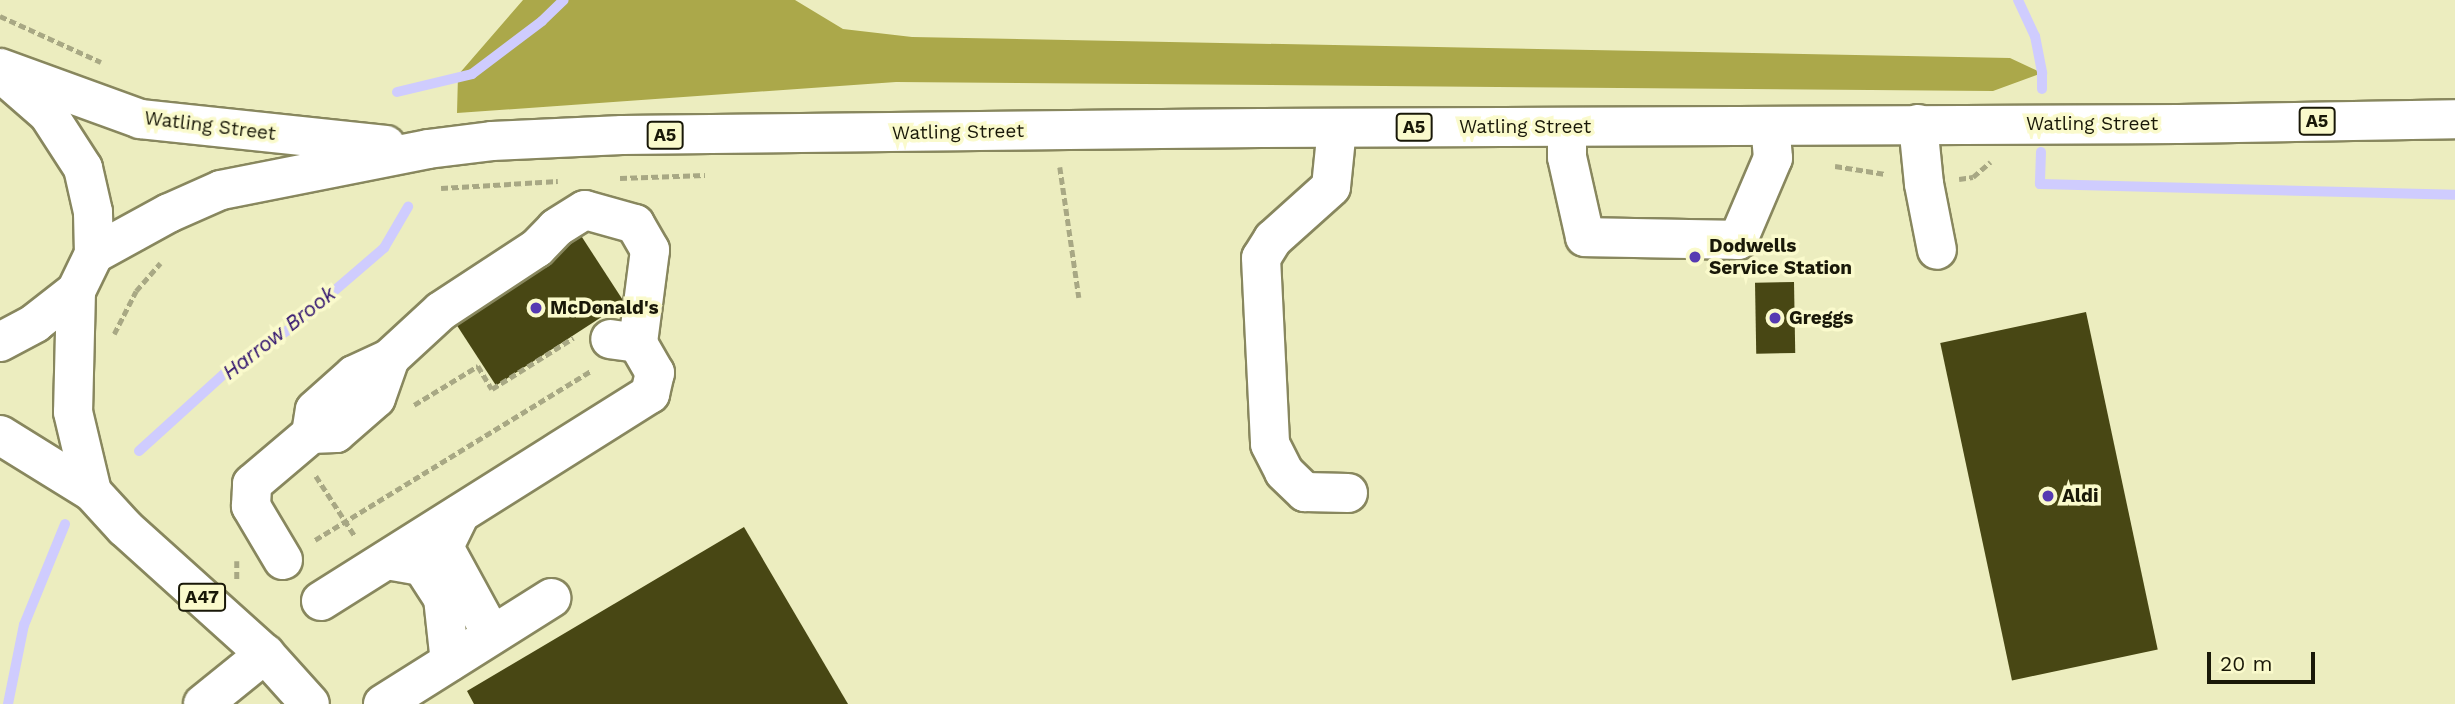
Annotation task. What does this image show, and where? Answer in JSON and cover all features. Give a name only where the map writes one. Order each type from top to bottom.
[{"type":"main road","name":"Watling Street","points":[[0,70],[140,119],[428,149]]},
{"type":"main road","points":[[0,70],[48,114],[83,168],[93,212],[94,254],[76,291],[35,323],[0,342]]},
{"type":"main road","name":"Watling Street","points":[[94,254],[169,213],[221,190],[428,149],[492,141],[622,135],[2179,124],[2455,119]]},
{"type":"main road","points":[[1918,124],[1924,184],[1937,250]]},
{"type":"main road","points":[[1567,127],[1567,157],[1585,237],[1738,240],[1773,158],[1770,126]]},
{"type":"main road","points":[[1337,128],[1331,187],[1273,239],[1261,258],[1270,444],[1283,472],[1305,492],[1348,493]]},
{"type":"main road","points":[[294,553],[251,506],[252,484],[311,434],[315,410],[354,375],[390,358],[441,311],[537,248],[556,228],[585,211],[635,224],[650,250],[607,346],[655,373],[650,394],[321,601]]},
{"type":"main road","name":"A47","points":[[76,291],[73,412],[92,492]]},
{"type":"main road","name":"A47","points":[[0,435],[92,492],[125,528],[265,654],[310,704]]},
{"type":"main road","points":[[460,514],[444,547],[492,635]]},
{"type":"main road","points":[[387,560],[422,566],[443,598],[450,662]]},
{"type":"main road","points":[[383,704],[551,598]]},
{"type":"main road","points":[[204,704],[265,654]]},
{"type":"path","points":[[0,16],[113,67]]},
{"type":"path","points":[[1058,131],[1062,193],[1079,298]]},
{"type":"path","points":[[609,179],[651,177]]},
{"type":"path","points":[[436,189],[568,180]]},
{"type":"path","points":[[111,341],[136,291],[168,254]]},
{"type":"path","points":[[406,410],[478,366],[492,389],[607,346]]},
{"type":"path","points":[[294,553],[607,346]]},
{"type":"shaded area","points":[[523,0],[795,0],[843,29],[912,37],[2010,58],[2042,73],[1993,91],[896,82],[457,113],[458,75]]},
{"type":"building","name":"McDonald's","points":[[578,231],[624,302],[496,386],[450,314]]},
{"type":"building","name":"Greggs","points":[[1794,282],[1795,353],[1756,354],[1755,283]]},
{"type":"building","name":"Aldi","points":[[2086,312],[2158,649],[2012,680],[1940,343]]},
{"type":"building","points":[[744,527],[848,704],[474,704],[467,691]]},
{"type":"waterway","name":"Harrow Brook","points":[[397,92],[472,74],[542,21],[564,0]]},
{"type":"waterway","points":[[2018,0],[2035,36],[2042,89]]},
{"type":"waterway","points":[[2041,152],[2040,184],[2455,195]]},
{"type":"waterway","name":"Harrow Brook","points":[[139,451],[224,374],[291,328],[384,248],[408,207]]},
{"type":"waterway","name":"Harrow Brook","points":[[8,704],[24,625],[65,524]]},
{"type":"place","name":"Dodwells Service Station","points":[[1695,257]]},
{"type":"place","name":"McDonald's","points":[[536,308]]},
{"type":"place","name":"Greggs","points":[[1775,318]]},
{"type":"place","name":"Aldi","points":[[2048,496]]}]
